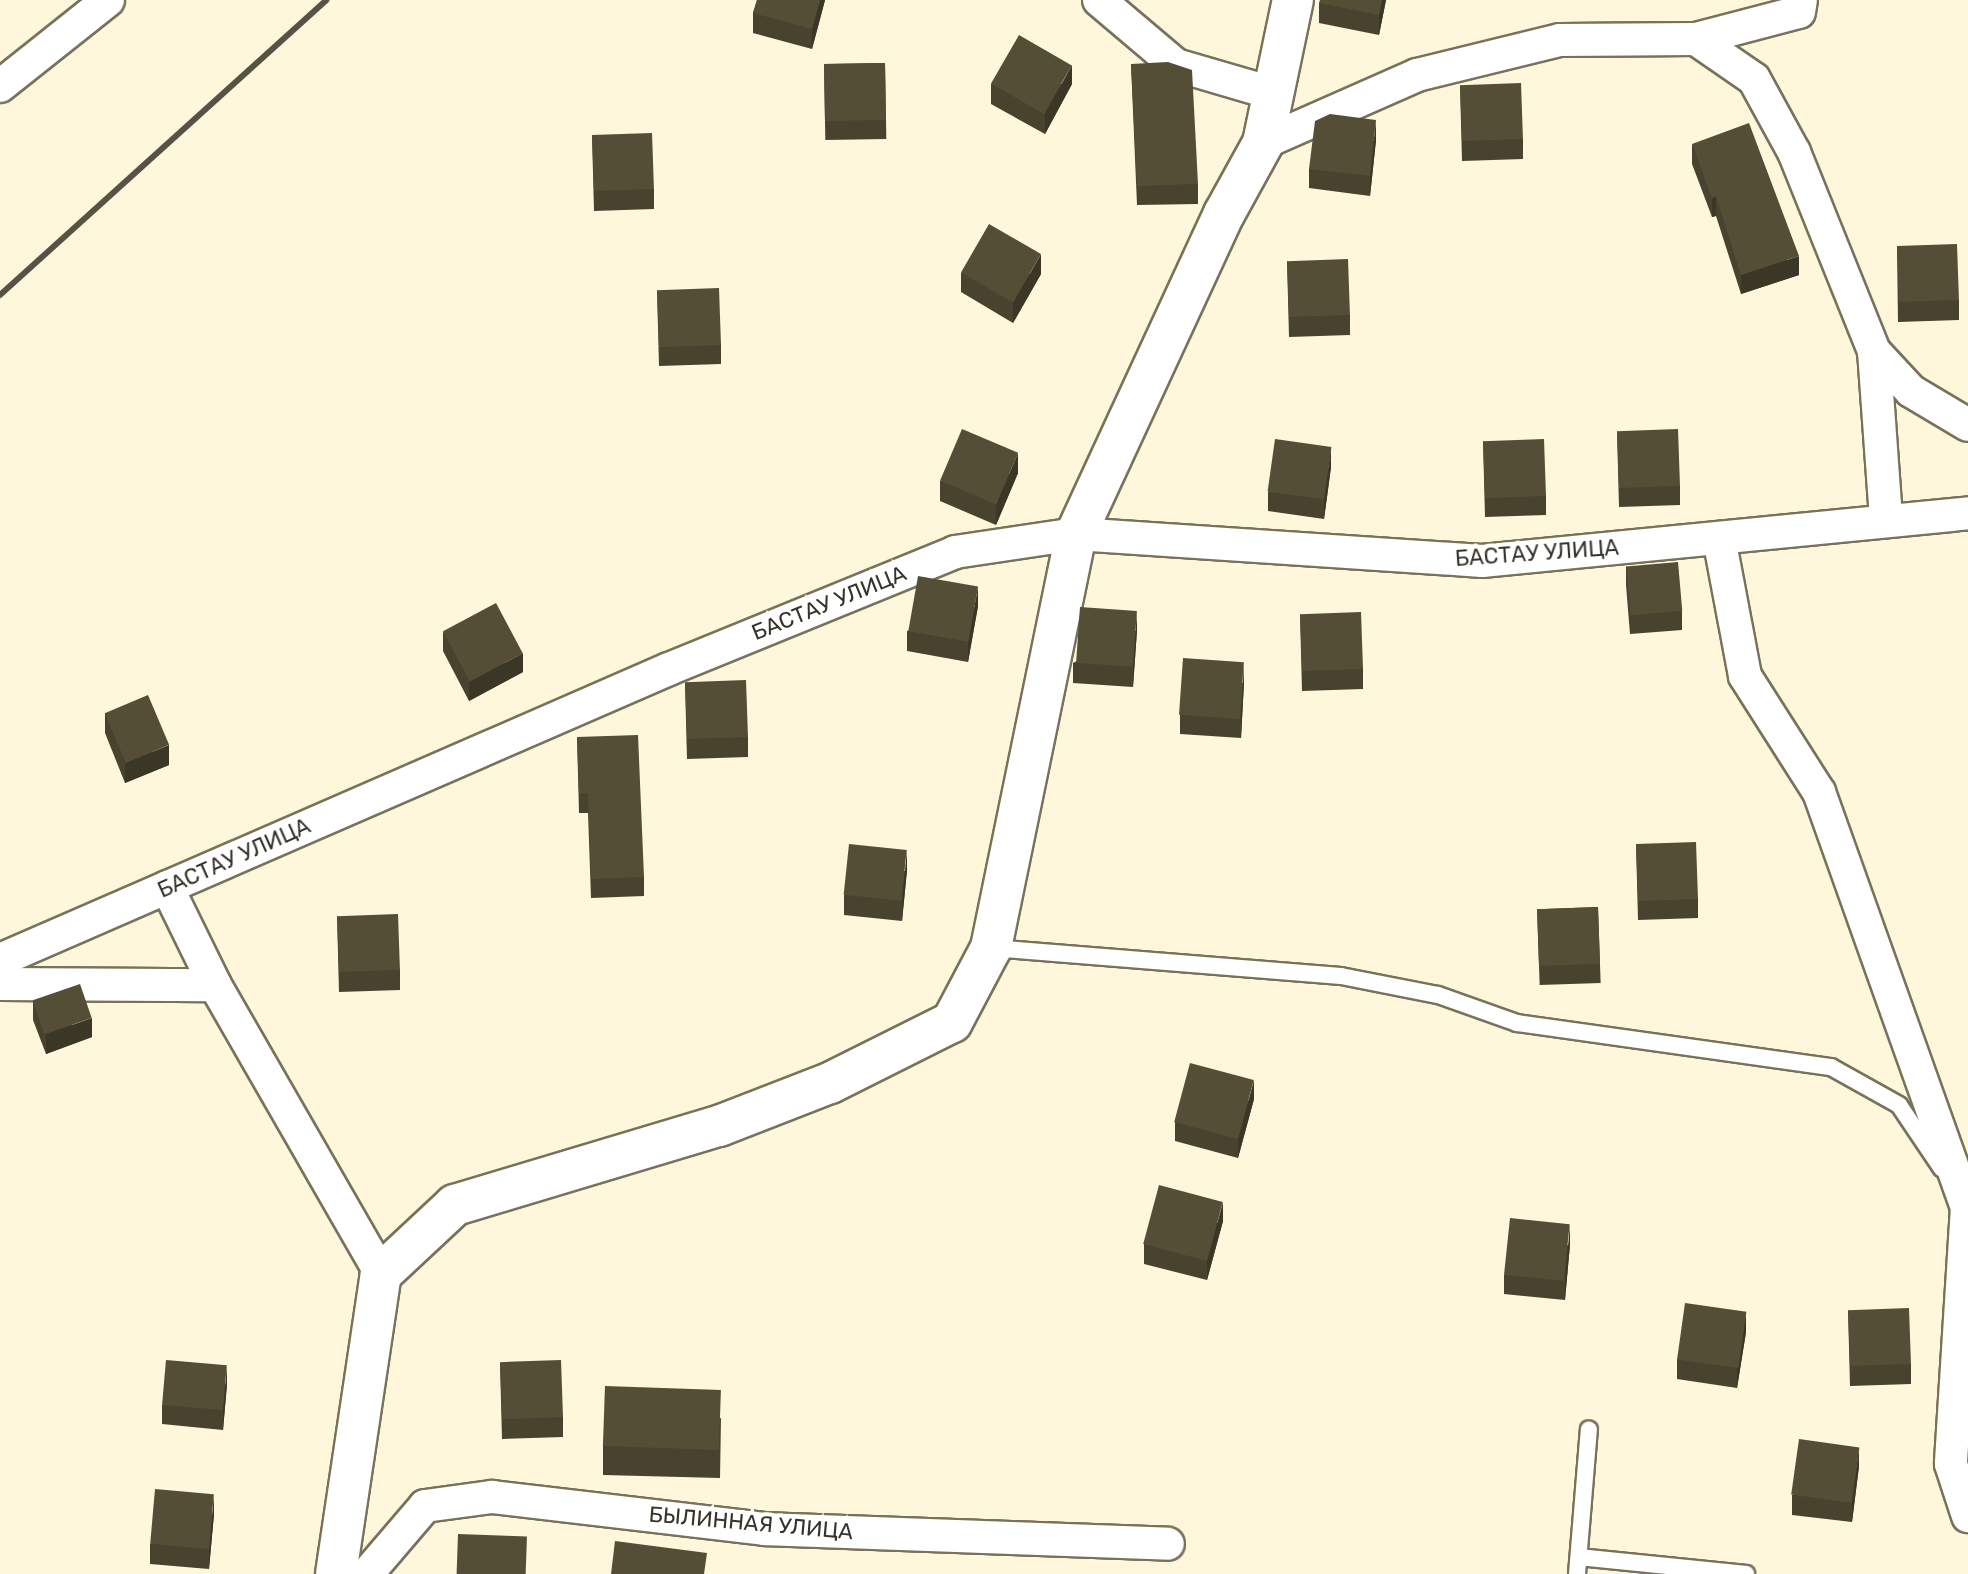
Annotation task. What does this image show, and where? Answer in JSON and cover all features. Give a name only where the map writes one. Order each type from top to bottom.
[{"type":"street","points":[[0,86],[108,0]]},
{"type":"street","points":[[1099,0],[1176,65],[1275,94]]},
{"type":"street","points":[[381,1274],[455,1205],[719,1126],[830,1083],[952,1022],[991,948],[1076,534],[1224,214],[1263,143],[1293,0]]},
{"type":"street","points":[[1263,143],[1431,71],[1560,40],[1696,39],[1799,12],[1801,0]]},
{"type":"street","points":[[1696,39],[1754,79],[1794,152],[1874,351],[1886,517]]},
{"type":"street","points":[[1874,351],[1911,391],[1968,425]]},
{"type":"street","name":"БАСТАУ УЛИЦА","points":[[0,960],[669,669],[955,552],[1076,534],[1482,561],[1719,538],[1886,517],[1968,513]]},
{"type":"street","points":[[1719,538],[1745,676],[1819,792],[1967,1207],[1951,1464],[1968,1516]]},
{"type":"street","points":[[167,887],[215,985],[381,1274],[336,1574]]},
{"type":"street","points":[[0,984],[215,985]]},
{"type":"street","name":"БЫЛИННАЯ УЛИЦА","points":[[367,1574],[425,1506],[492,1497],[765,1529],[1168,1544]]},
{"type":"lane","points":[[991,948],[1341,976],[1438,995],[1517,1023],[1831,1067],[1899,1105],[1967,1207]]},
{"type":"lane","points":[[1577,1574],[1589,1429]]},
{"type":"lane","points":[[1579,1557],[1746,1574]]},
{"type":"building","points":[[757,0],[820,0],[812,29],[753,13]]},
{"type":"building","points":[[1320,0],[1382,0],[1379,15],[1319,3]]},
{"type":"building","points":[[1019,35],[1072,65],[1044,114],[991,83]]},
{"type":"building","points":[[1168,62],[1192,70],[1198,184],[1137,186],[1131,64]]},
{"type":"building","points":[[885,63],[886,120],[825,121],[824,64]]},
{"type":"building","points":[[1521,83],[1523,139],[1462,141],[1460,85]]},
{"type":"building","points":[[1330,114],[1376,120],[1370,176],[1309,169],[1315,121]]},
{"type":"building","points":[[1749,123],[1799,256],[1741,275],[1716,196],[1712,198],[1692,144]]},
{"type":"building","points":[[652,133],[654,189],[594,191],[592,135]]},
{"type":"building","points":[[989,224],[1041,254],[1013,302],[961,272]]},
{"type":"building","points":[[1957,244],[1959,300],[1899,302],[1897,246]]},
{"type":"building","points":[[1348,259],[1350,315],[1289,317],[1287,261]]},
{"type":"building","points":[[719,288],[721,345],[659,347],[657,290]]},
{"type":"building","points":[[962,429],[1018,453],[996,504],[940,481]]},
{"type":"building","points":[[1678,429],[1680,486],[1619,488],[1617,431]]},
{"type":"building","points":[[1275,439],[1331,447],[1324,499],[1268,491]]},
{"type":"building","points":[[1544,439],[1546,496],[1485,498],[1483,441]]},
{"type":"building","points":[[1678,562],[1682,611],[1630,615],[1626,567]]},
{"type":"building","points":[[918,576],[978,587],[968,642],[908,631]]},
{"type":"building","points":[[496,603],[523,653],[470,681],[443,631]]},
{"type":"building","points":[[1080,607],[1137,611],[1133,667],[1076,663]]},
{"type":"building","points":[[1361,612],[1363,669],[1302,671],[1300,614]]},
{"type":"building","points":[[1183,658],[1244,662],[1240,719],[1179,715]]},
{"type":"building","points":[[746,680],[748,737],[687,739],[685,682]]},
{"type":"building","points":[[148,695],[169,745],[126,763],[105,713]]},
{"type":"building","points":[[638,735],[644,877],[591,879],[588,793],[579,794],[577,737]]},
{"type":"building","points":[[1696,842],[1698,899],[1638,901],[1636,844]]},
{"type":"building","points":[[849,844],[907,850],[901,901],[844,895]]},
{"type":"building","points":[[1598,907],[1600,964],[1539,966],[1537,909]]},
{"type":"building","points":[[398,914],[400,970],[339,972],[337,916]]},
{"type":"building","points":[[80,984],[92,1018],[44,1034],[33,1000]]},
{"type":"building","points":[[1190,1063],[1254,1080],[1238,1139],[1174,1122]]},
{"type":"building","points":[[1159,1185],[1223,1202],[1207,1261],[1143,1244]]},
{"type":"building","points":[[1510,1218],[1570,1224],[1564,1281],[1504,1275]]},
{"type":"building","points":[[1685,1303],[1746,1312],[1738,1368],[1677,1359]]},
{"type":"building","points":[[1909,1308],[1911,1364],[1850,1366],[1848,1310]]},
{"type":"building","points":[[166,1360],[227,1365],[223,1410],[162,1405]]},
{"type":"building","points":[[561,1360],[563,1417],[502,1419],[500,1362]]},
{"type":"building","points":[[605,1386],[721,1390],[719,1450],[603,1446]]},
{"type":"building","points":[[1799,1439],[1859,1447],[1852,1503],[1791,1494]]},
{"type":"building","points":[[155,1489],[214,1494],[209,1549],[150,1544]]},
{"type":"building","points":[[458,1534],[527,1536],[526,1574],[457,1574]]},
{"type":"building","points":[[615,1541],[707,1553],[704,1574],[611,1574]]},
{"type":"railway","points":[[0,295],[326,0]]}]
